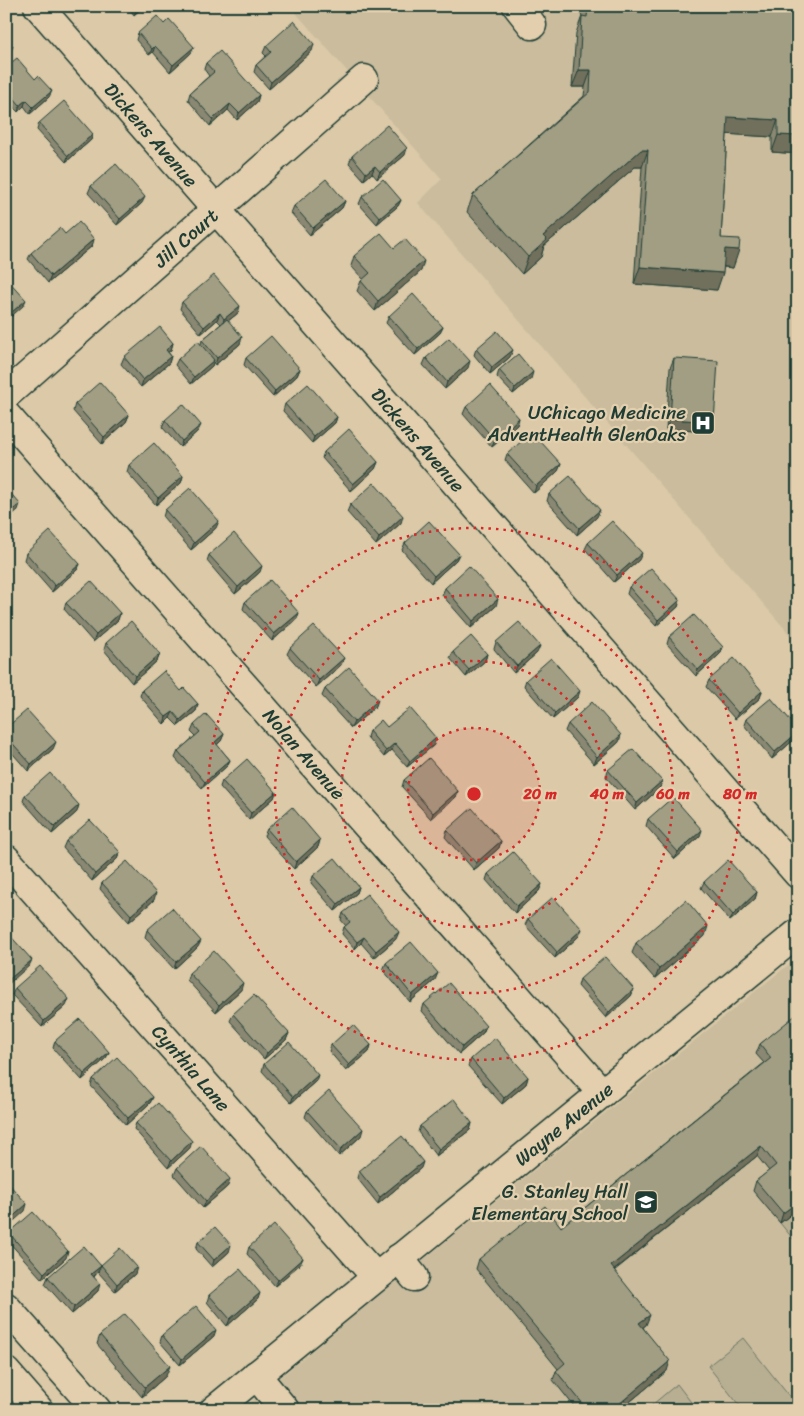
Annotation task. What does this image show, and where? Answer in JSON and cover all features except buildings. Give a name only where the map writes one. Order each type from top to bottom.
[{"type":"street","name":"Dickens Avenue","points":[[38,6],[798,874]]},
{"type":"street","name":"Jill Court","points":[[6,395],[218,210],[364,79]]},
{"type":"street","name":"Nolan Avenue","points":[[6,415],[602,1093]]},
{"type":"street","name":"Cynthia Lane","points":[[6,859],[376,1277]]},
{"type":"street","name":"Wayne Avenue","points":[[214,1410],[376,1277],[407,1267],[602,1093],[798,933]]},
{"type":"street","points":[[6,1307],[97,1410]]},
{"type":"street","points":[[6,1372],[38,1410]]},
{"type":"street","points":[[256,1375],[285,1410]]},
{"type":"shaded area","name":"UChicago Medicine AdventHealth GlenOaks","points":[[290,6],[798,6],[798,644],[418,203],[442,179]]},
{"type":"shaded area","name":"G. Stanley Hall Elementary School","points":[[798,957],[798,1410],[241,1410],[371,1302]]},
{"type":"shaded area","points":[[798,1209],[798,1245],[780,1223]]},
{"type":"shaded area","points":[[743,1338],[793,1401],[783,1410],[743,1410],[708,1366]]},
{"type":"shaded area","points":[[677,1384],[697,1410],[646,1410]]},
{"type":"place","name":"UChicago Medicine AdventHealth GlenOaks","points":[[703,423]]},
{"type":"place","name":"G. Stanley Hall Elementary School","points":[[646,1202]]}]
